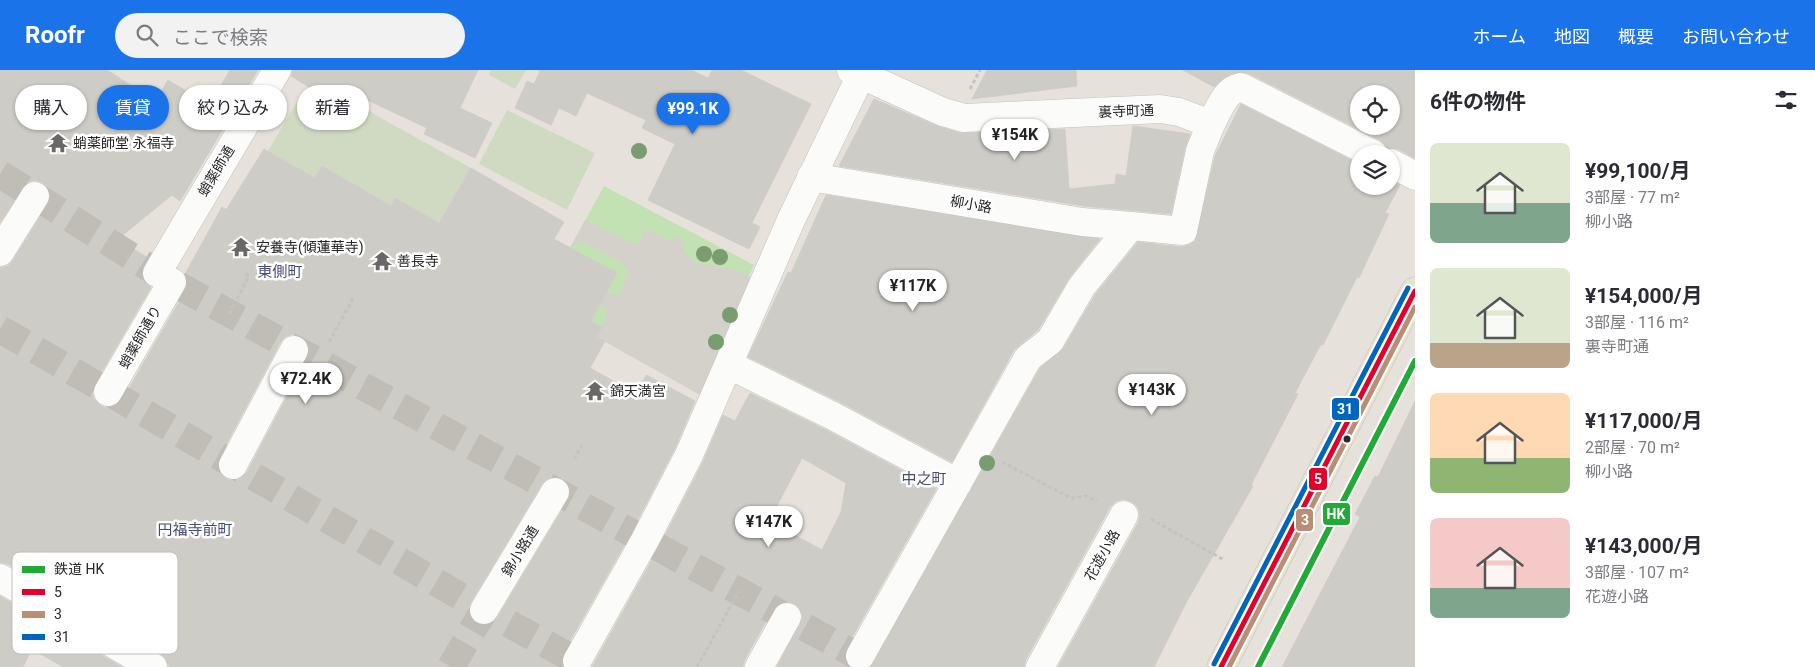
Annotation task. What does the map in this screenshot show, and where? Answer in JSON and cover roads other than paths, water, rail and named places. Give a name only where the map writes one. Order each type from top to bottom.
[{"type":"main road","points":[[1221,667],[1415,291]]},
{"type":"street","name":"蛸薬師通","points":[[164,277],[276,70]]},
{"type":"street","name":"裏寺町通","points":[[856,72],[943,112],[964,118],[1160,110],[1179,112],[1211,124]]},
{"type":"street","points":[[577,661],[667,498],[729,365],[856,72]]},
{"type":"street","points":[[1211,124],[1227,94],[1234,88],[1241,87],[1354,145]]},
{"type":"street","name":"柳小路","points":[[811,177],[1082,222],[1184,231],[1200,152],[1211,124]]},
{"type":"street","points":[[1400,168],[1415,176]]},
{"type":"street","points":[[0,252],[35,196]]},
{"type":"street","points":[[860,656],[1028,358],[1050,342],[1082,286],[1131,226]]},
{"type":"street","name":"蛸薬師通り","points":[[108,392],[164,277]]},
{"type":"street","points":[[233,465],[294,350]]},
{"type":"street","points":[[729,365],[833,416],[958,483]]},
{"type":"street","name":"錦小路通","points":[[484,610],[555,492]]},
{"type":"street","name":"花遊小路","points":[[1040,667],[1124,515]]},
{"type":"street","points":[[0,578],[12,585]]},
{"type":"street","points":[[759,667],[787,617]]},
{"type":"street","points":[[131,654],[153,667]]},
{"type":"tunnel","points":[[0,174],[172,282],[878,667]]},
{"type":"tunnel","points":[[0,329],[484,610],[588,667]]},
{"type":"tunnel","points":[[451,667],[484,610]]},
{"type":"rail line","name":"HK","points":[[1258,667],[1415,361]]},
{"type":"place","name":"蛸薬師堂 永福寺","points":[[58,143]]},
{"type":"place","name":"安養寺(傾蓮華寺)","points":[[241,247]]},
{"type":"place","name":"善長寺","points":[[382,261]]},
{"type":"place","name":"錦天満宮","points":[[595,391]]},
{"type":"district","name":"東側町","points":[[280,272]]},
{"type":"district","name":"中之町","points":[[924,479]]},
{"type":"district","name":"円福寺前町","points":[[195,530]]}]
